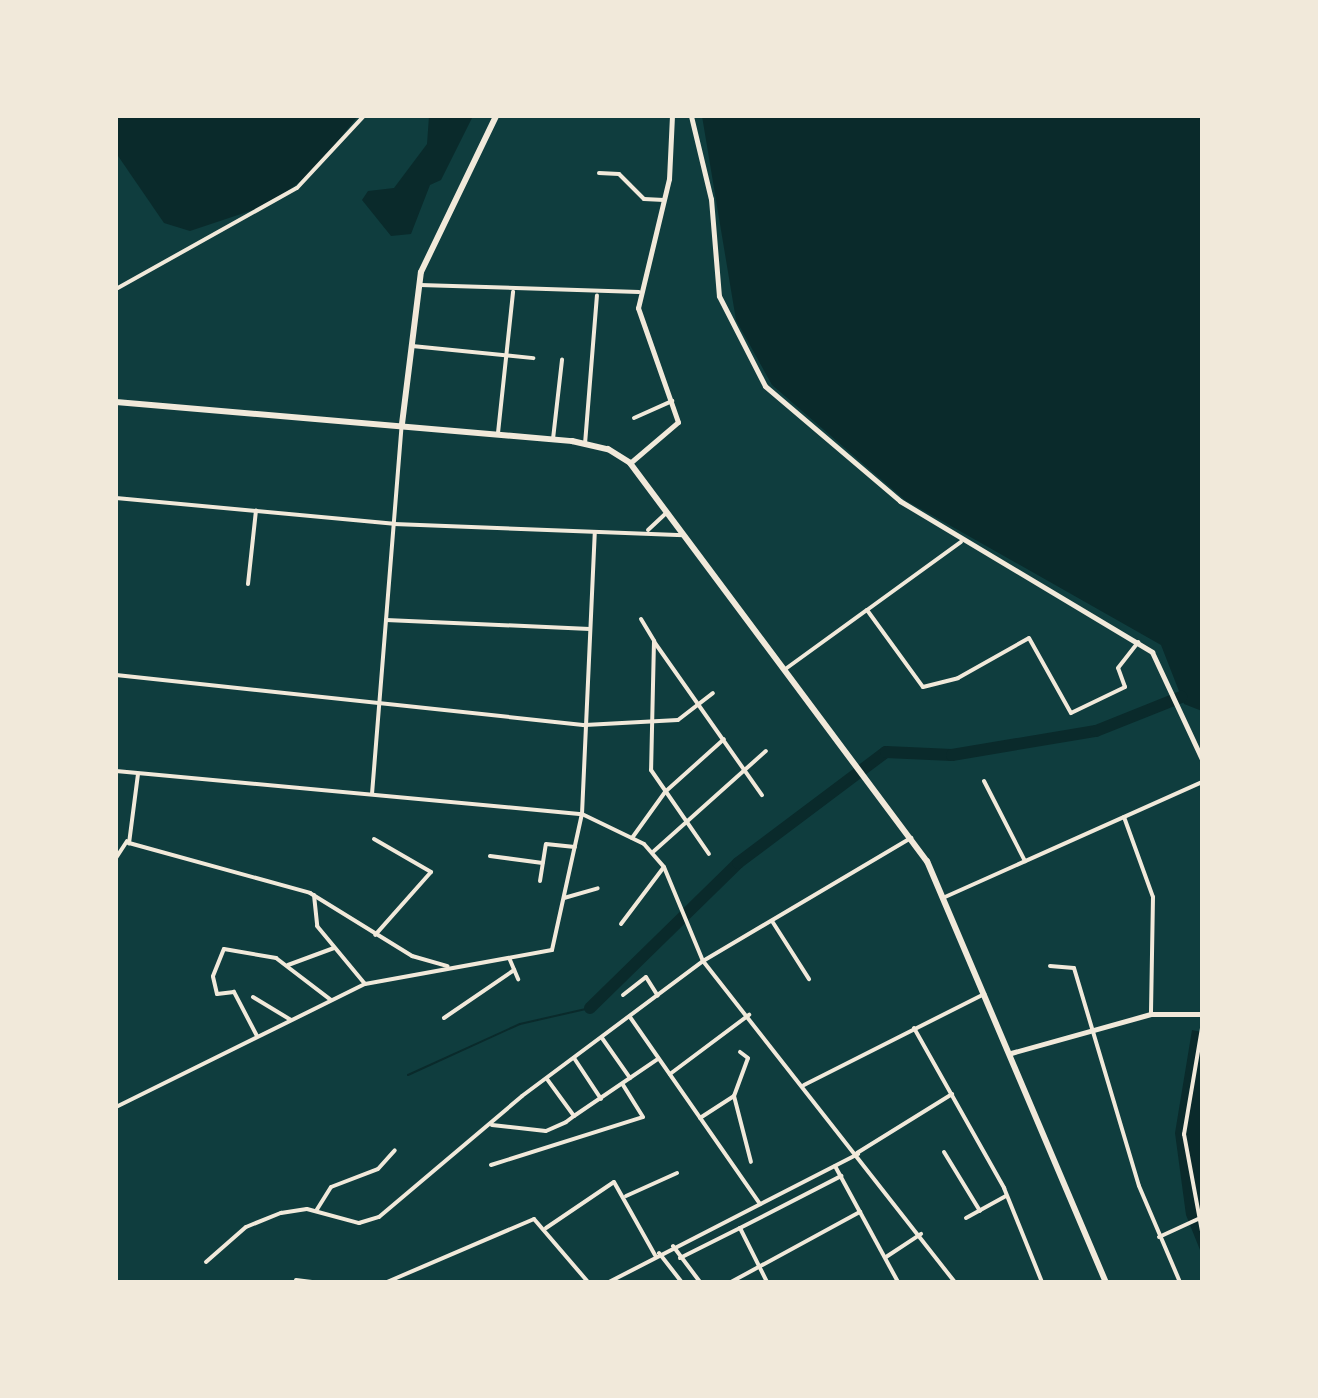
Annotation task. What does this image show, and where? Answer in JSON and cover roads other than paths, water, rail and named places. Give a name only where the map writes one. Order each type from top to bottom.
[{"type":"highway","points":[[402,424],[418,285],[496,116]]},
{"type":"highway","points":[[116,402],[553,439],[585,444],[630,463],[911,838],[945,897],[1106,1282]]},
{"type":"street","points":[[116,289],[297,188],[364,116]]},
{"type":"street","points":[[630,463],[675,429],[672,401],[640,327],[639,292],[664,200],[672,116]]},
{"type":"street","points":[[691,116],[705,164],[719,296],[758,376],[832,449],[961,542],[1138,642],[1169,679],[1202,759]]},
{"type":"street","points":[[599,173],[619,174],[644,199],[664,200]]},
{"type":"street","points":[[418,285],[597,294],[639,292]]},
{"type":"street","points":[[498,433],[513,291]]},
{"type":"street","points":[[585,444],[597,294]]},
{"type":"street","points":[[410,346],[533,358]]},
{"type":"street","points":[[553,439],[562,360]]},
{"type":"street","points":[[634,418],[672,401]]},
{"type":"street","points":[[372,794],[402,424]]},
{"type":"street","points":[[116,498],[394,524],[595,532],[646,531],[684,535]]},
{"type":"street","points":[[248,584],[256,510]]},
{"type":"street","points":[[646,531],[667,512]]},
{"type":"street","points":[[116,1107],[365,984],[552,950],[582,814],[595,532]]},
{"type":"street","points":[[784,670],[961,542]]},
{"type":"street","points":[[867,610],[923,687],[958,678],[1029,638],[1071,713],[1125,687],[1118,668],[1138,642]]},
{"type":"street","points":[[641,619],[762,795]]},
{"type":"street","points":[[386,620],[590,629]]},
{"type":"street","points":[[654,641],[655,725],[651,770],[688,819],[709,854]]},
{"type":"street","points":[[116,675],[377,706],[585,725],[655,725],[701,706],[713,693]]},
{"type":"street","points":[[632,838],[665,792],[724,739]]},
{"type":"street","points":[[654,851],[766,751]]},
{"type":"street","points":[[116,771],[582,814],[654,851],[664,867],[703,961],[858,1153],[955,1282]]},
{"type":"street","points":[[116,862],[127,841],[138,774]]},
{"type":"street","points":[[984,781],[1025,861]]},
{"type":"street","points":[[945,897],[1202,782]]},
{"type":"street","points":[[1124,817],[1153,897],[1151,1014]]},
{"type":"street","points":[[206,1262],[261,1220],[316,1211],[368,1222],[547,1079],[703,961],[911,838]]},
{"type":"street","points":[[374,839],[431,872],[375,935]]},
{"type":"street","points":[[127,841],[314,895],[375,935],[451,967]]},
{"type":"street","points":[[540,881],[546,844],[575,847]]},
{"type":"street","points":[[490,856],[543,863]]},
{"type":"street","points":[[621,924],[664,867]]},
{"type":"street","points":[[564,898],[598,888]]},
{"type":"street","points":[[314,895],[311,916],[365,984]]},
{"type":"street","points":[[772,921],[809,979]]},
{"type":"street","points":[[283,964],[334,948]]},
{"type":"street","points":[[257,1036],[234,992],[217,994],[213,976],[224,949],[283,964],[331,1000]]},
{"type":"street","points":[[510,960],[518,979]]},
{"type":"street","points":[[1050,966],[1074,968],[1159,1237],[1180,1282]]},
{"type":"street","points":[[444,1018],[514,970]]},
{"type":"street","points":[[623,995],[646,977],[658,996]]},
{"type":"street","points":[[804,1085],[986,993]]},
{"type":"street","points":[[253,997],[291,1020]]},
{"type":"street","points":[[1011,1053],[1151,1014],[1202,1014]]},
{"type":"street","points":[[670,1074],[749,1015]]},
{"type":"street","points":[[630,1017],[760,1204]]},
{"type":"street","points":[[914,1028],[1006,1196],[1042,1282]]},
{"type":"street","points":[[1202,1028],[1184,1134],[1202,1231]]},
{"type":"street","points":[[602,1038],[630,1078]]},
{"type":"street","points":[[740,1052],[748,1058],[734,1096],[751,1162]]},
{"type":"street","points":[[574,1058],[601,1099]]},
{"type":"street","points":[[492,1125],[546,1131],[601,1099],[659,1059]]},
{"type":"street","points":[[547,1079],[574,1116]]},
{"type":"street","points":[[491,1165],[643,1117],[622,1084]]},
{"type":"street","points":[[609,1282],[657,1254],[835,1166],[952,1094]]},
{"type":"street","points":[[700,1118],[734,1096]]},
{"type":"street","points":[[316,1211],[331,1187],[378,1169],[395,1150]]},
{"type":"street","points":[[944,1152],[980,1211]]},
{"type":"street","points":[[835,1166],[898,1282]]},
{"type":"street","points":[[626,1196],[677,1173]]},
{"type":"street","points":[[680,1258],[841,1176]]},
{"type":"street","points":[[546,1228],[607,1181],[626,1196],[657,1254],[682,1282]]},
{"type":"street","points":[[966,1218],[1006,1196]]},
{"type":"street","points":[[731,1282],[860,1212]]},
{"type":"street","points":[[1159,1237],[1198,1219]]},
{"type":"street","points":[[387,1282],[457,1258],[528,1221],[546,1228],[588,1282]]},
{"type":"street","points":[[740,1228],[767,1282]]},
{"type":"street","points":[[886,1257],[921,1234]]},
{"type":"street","points":[[673,1246],[700,1282]]},
{"type":"street","points":[[296,1280],[312,1282]]},
{"type":"water","points":[[116,116],[358,116],[312,173],[268,205],[190,231],[164,223],[116,153]]},
{"type":"water","points":[[429,116],[473,116],[441,180],[430,185],[411,234],[391,236],[362,200],[368,191],[394,188],[427,144]]},
{"type":"water","points":[[702,116],[1202,116],[1202,711],[1184,704],[1161,645],[905,500],[772,385],[736,320]]},
{"type":"water","points":[[1192,1030],[1202,1032],[1202,1255],[1186,1215],[1175,1133]]},
{"type":"waterway","points":[[590,1008],[738,863],[886,752],[952,755],[1096,731],[1181,697]]},
{"type":"waterway","points":[[408,1075],[520,1024],[590,1008]]}]
